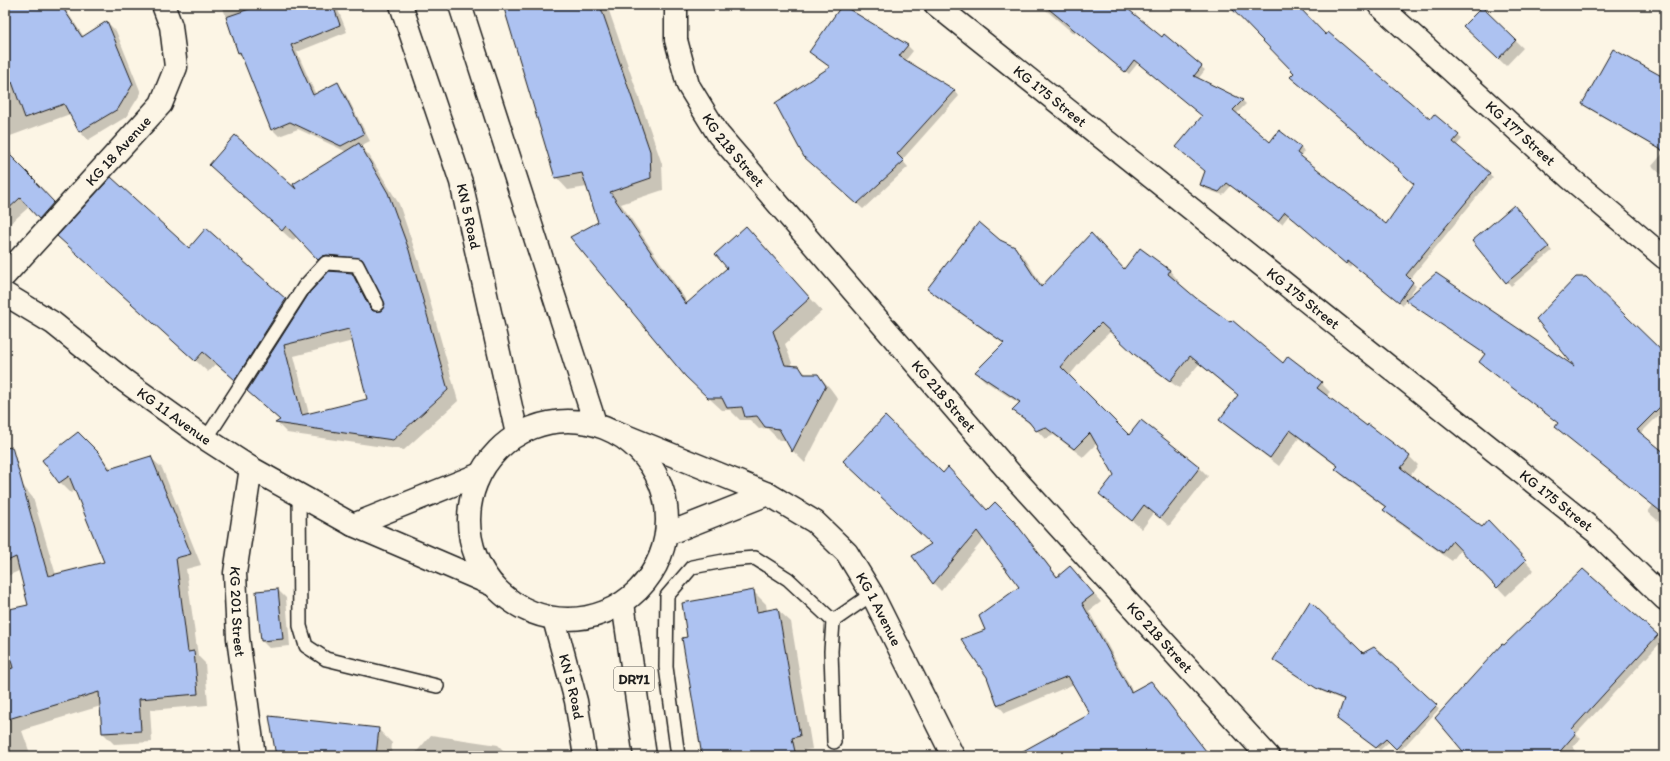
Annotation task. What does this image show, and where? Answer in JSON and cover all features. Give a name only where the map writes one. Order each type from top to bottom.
[{"type":"street","name":"KG 18 Avenue","points":[[5,275],[161,104],[176,68],[171,26],[163,5]]},
{"type":"street","name":"KN 5 Road","points":[[401,5],[461,182],[517,434]]},
{"type":"street","points":[[460,5],[595,423]]},
{"type":"street","name":"KG 218 Street","points":[[676,5],[676,40],[688,84],[718,134],[1010,473],[1268,756]]},
{"type":"street","name":"KG 175 Street","points":[[936,5],[1597,533],[1665,599]]},
{"type":"street","name":"KG 177 Street","points":[[1379,5],[1570,178],[1665,258]]},
{"type":"street","name":"KG 11 Avenue","points":[[5,294],[53,323],[125,381],[206,439],[251,468],[353,525],[493,585]]},
{"type":"street","points":[[568,420],[595,423],[616,432],[640,450],[657,475],[666,504],[667,534],[660,560],[644,584],[623,603],[602,614],[578,619],[554,618],[520,607],[493,585],[478,560],[470,532],[470,502],[480,474],[495,451],[517,434],[541,423],[568,420]]},
{"type":"street","name":"KG 1 Avenue","points":[[616,432],[768,494],[815,522],[847,553],[872,594],[953,756]]},
{"type":"street","name":"KG 201 Street","points":[[251,468],[235,573],[238,638],[254,756]]},
{"type":"street","points":[[353,525],[480,474]]},
{"type":"street","points":[[667,534],[768,494]]},
{"type":"street","name":"DR71","points":[[623,603],[645,756]]},
{"type":"street","name":"KN 5 Road","points":[[554,618],[576,701],[585,756]]},
{"type":"lane","points":[[206,439],[304,287],[326,263],[357,265],[377,304]]},
{"type":"lane","points":[[299,494],[300,626],[306,646],[326,659],[437,686]]},
{"type":"lane","points":[[678,756],[666,667],[667,596],[692,567],[729,560],[754,558],[788,579],[833,621]]},
{"type":"lane","points":[[833,621],[872,594]]},
{"type":"lane","points":[[833,621],[831,651],[834,742]]},
{"type":"building","points":[[5,5],[61,5],[82,37],[107,21],[133,84],[118,109],[79,132],[64,104],[25,118],[12,82],[5,90]]},
{"type":"building","points":[[261,5],[333,5],[340,25],[291,45],[313,95],[338,82],[364,134],[341,146],[290,122],[271,130],[240,52],[238,53],[226,17]]},
{"type":"building","points":[[503,5],[600,5],[650,151],[651,178],[610,192],[686,304],[727,268],[715,254],[746,226],[810,298],[773,331],[785,365],[799,366],[804,374],[818,374],[826,386],[792,452],[779,429],[765,427],[757,416],[745,417],[742,407],[727,408],[722,398],[708,398],[685,376],[570,237],[598,222],[582,173],[555,178]]},
{"type":"building","points":[[842,5],[908,45],[899,56],[955,90],[897,154],[904,161],[857,204],[804,157],[775,103],[830,67],[809,52]]},
{"type":"building","points":[[1044,5],[1123,5],[1162,37],[1164,34],[1202,66],[1194,76],[1243,100],[1233,110],[1270,142],[1279,130],[1301,147],[1297,153],[1386,224],[1414,184],[1398,170],[1399,169],[1290,77],[1294,73],[1228,5],[1297,5],[1326,35],[1328,32],[1430,119],[1434,114],[1459,135],[1453,142],[1490,173],[1406,275],[1413,282],[1399,302],[1348,261],[1346,264],[1285,212],[1278,221],[1227,183],[1219,192],[1200,185],[1205,171],[1176,147],[1202,116],[1134,60],[1125,72]]},
{"type":"building","points":[[1482,7],[1516,40],[1498,59],[1463,26]]},
{"type":"building","points":[[1613,49],[1665,78],[1665,152],[1582,104]]},
{"type":"building","points":[[235,135],[296,189],[293,184],[359,143],[388,193],[409,250],[448,390],[393,440],[275,423],[280,420],[247,391],[310,292],[329,271],[352,273],[373,311],[381,311],[385,304],[362,259],[327,255],[318,260],[286,226],[282,231],[209,165]],"holes":[[[349,329],[367,399],[302,415],[284,345]]]},
{"type":"building","points":[[5,150],[36,181],[35,182],[54,202],[39,219],[20,198],[5,212]]},
{"type":"building","points":[[111,177],[189,248],[206,228],[286,299],[235,380],[203,352],[195,361],[57,236]]},
{"type":"building","points":[[1514,205],[1549,247],[1506,283],[1472,241]]},
{"type":"building","points":[[979,222],[1000,240],[1015,247],[1041,287],[1091,233],[1124,269],[1140,248],[1170,270],[1168,274],[1196,298],[1230,322],[1232,320],[1283,363],[1288,356],[1322,382],[1317,388],[1410,456],[1401,468],[1482,527],[1488,520],[1526,560],[1497,588],[1452,541],[1443,553],[1383,510],[1386,507],[1335,469],[1338,466],[1290,430],[1270,458],[1219,420],[1238,395],[1190,356],[1170,381],[1134,354],[1101,323],[1079,345],[1061,367],[1129,435],[1141,420],[1200,467],[1160,518],[1144,505],[1132,521],[1099,494],[1114,475],[1090,433],[1074,449],[1045,427],[1036,431],[1029,422],[1012,410],[1020,402],[975,372],[1004,343],[927,289]]},
{"type":"building","points":[[1436,273],[1574,366],[1536,319],[1576,277],[1586,277],[1665,354],[1665,402],[1637,430],[1665,453],[1665,515],[1555,427],[1558,423],[1479,362],[1485,354],[1405,300]]},
{"type":"building","points":[[885,416],[943,473],[948,467],[987,510],[995,502],[1014,521],[1057,577],[1070,566],[1094,594],[1082,603],[1131,692],[1151,681],[1210,756],[1014,756],[1090,714],[1068,676],[997,705],[987,677],[961,639],[985,630],[979,616],[1019,587],[977,531],[933,584],[912,556],[931,544],[843,461]]},
{"type":"building","points":[[78,432],[99,453],[109,469],[151,456],[191,554],[176,558],[188,652],[194,651],[198,694],[139,699],[141,731],[102,733],[99,692],[5,720],[5,670],[13,668],[5,637],[5,610],[28,605],[16,557],[5,562],[5,448],[12,447],[48,576],[104,562],[69,476],[59,483],[42,460]]},
{"type":"building","points":[[1583,569],[1658,635],[1572,729],[1576,733],[1556,756],[1467,756],[1435,718],[1502,644],[1504,645]]},
{"type":"building","points":[[278,589],[283,639],[261,641],[256,591]]},
{"type":"building","points":[[754,590],[757,612],[778,608],[800,736],[792,738],[796,756],[702,756],[682,638],[687,637],[682,603]]},
{"type":"building","points":[[1310,601],[1363,653],[1374,647],[1437,705],[1396,749],[1386,739],[1376,748],[1337,719],[1344,699],[1316,688],[1273,660]]},
{"type":"building","points":[[269,716],[379,728],[376,756],[276,756]]}]
